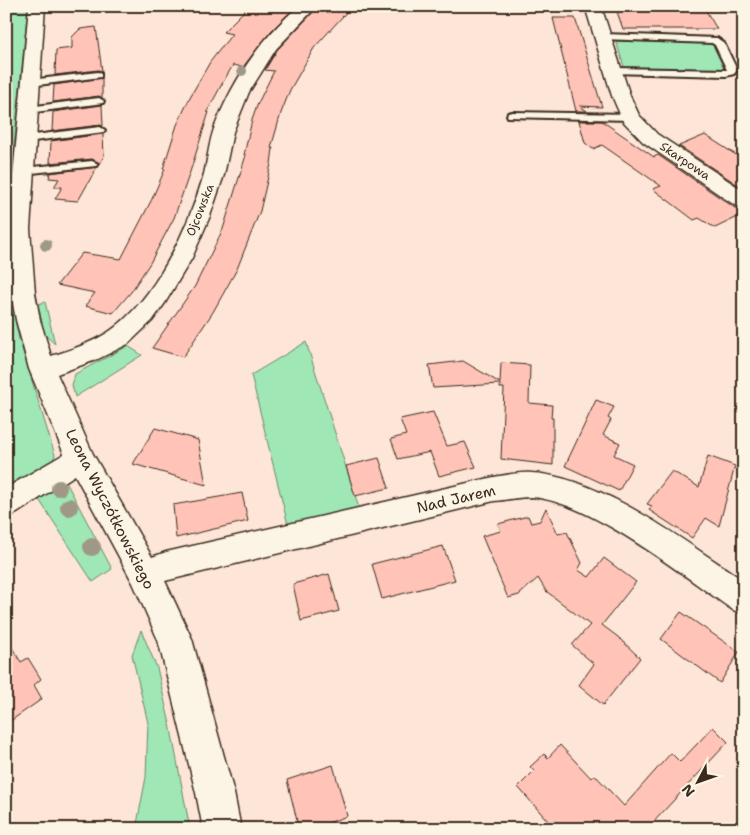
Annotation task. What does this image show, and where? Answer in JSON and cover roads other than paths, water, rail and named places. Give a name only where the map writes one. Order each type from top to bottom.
[{"type":"street","name":"Leona Wyczółkowskiego","points":[[37,6],[19,229],[23,293],[28,320],[42,369],[81,459],[145,574],[175,639],[215,792],[222,829]]},
{"type":"street","name":"Ojcowska","points":[[42,369],[99,348],[118,338],[129,329],[152,303],[176,264],[197,219],[214,173],[224,128],[244,84],[274,40],[295,17],[309,6]]},
{"type":"street","name":"Skarpowa","points":[[593,6],[630,117],[650,138],[744,201]]},
{"type":"street","points":[[6,504],[63,468],[81,459]]},
{"type":"street","name":"Nad Jarem","points":[[145,574],[176,564],[494,489],[531,486],[559,490],[600,506],[657,540],[744,599]]},
{"type":"lane","points":[[604,37],[714,40],[719,43],[732,70],[726,73],[614,71]]},
{"type":"lane","points":[[30,83],[98,75]]},
{"type":"lane","points":[[28,110],[99,101]]},
{"type":"lane","points":[[512,115],[630,117]]},
{"type":"lane","points":[[26,140],[100,130]]},
{"type":"lane","points":[[23,171],[92,164]]}]
